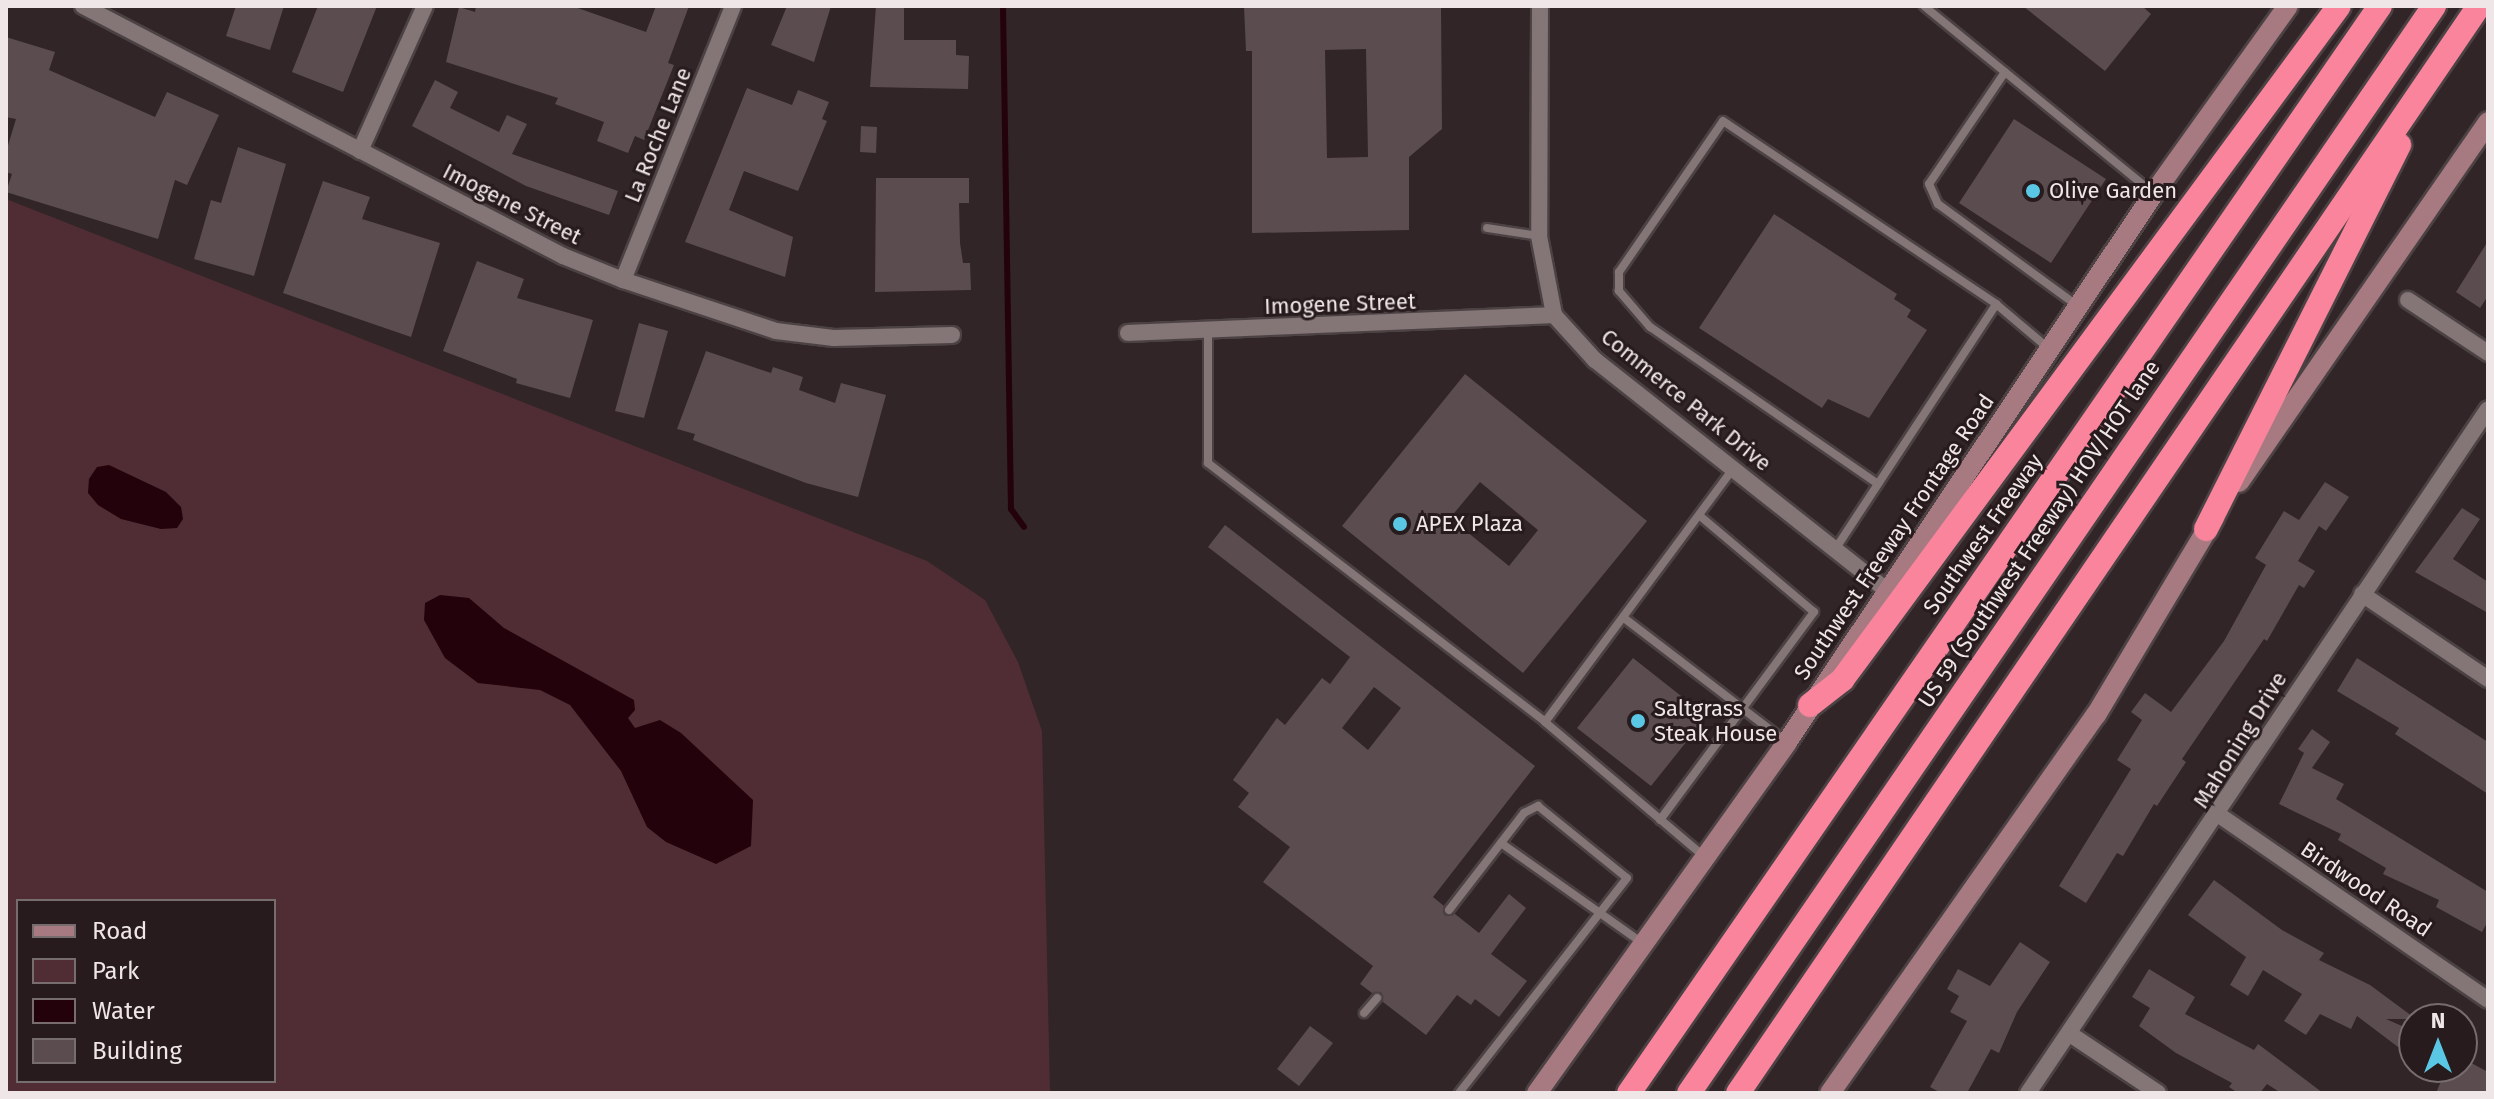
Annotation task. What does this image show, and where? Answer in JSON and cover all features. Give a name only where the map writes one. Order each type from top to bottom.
[{"type":"highway","points":[[1810,705],[1842,680],[2339,6]]},
{"type":"highway","name":"Southwest Freeway","points":[[1629,1093],[2380,6]]},
{"type":"highway","name":"US 59 (Southwest Freeway) HOV/HOT lane","points":[[1689,1093],[2434,6]]},
{"type":"highway","points":[[1738,1093],[2479,6]]},
{"type":"highway","points":[[2206,529],[2437,68]]},
{"type":"main road","name":"Southwest Freeway Frontage Road","points":[[1537,1093],[1787,742],[2154,193],[2288,6]]},
{"type":"main road","points":[[1830,1093],[2096,715],[2206,529],[2488,122]]},
{"type":"street","name":"Imogene Street","points":[[83,6],[563,256],[623,280],[776,331],[834,338],[952,335]]},
{"type":"street","points":[[360,151],[425,6]]},
{"type":"street","name":"La Roche Lane","points":[[623,280],[733,6]]},
{"type":"street","points":[[1540,6],[1539,236],[1554,315]]},
{"type":"street","points":[[2408,300],[2488,353]]},
{"type":"street","name":"Imogene Street","points":[[1128,333],[1554,315]]},
{"type":"street","name":"Commerce Park Drive","points":[[1554,315],[1595,360],[1886,590]]},
{"type":"street","name":"Mahoning Drive","points":[[2028,1093],[2219,815],[2362,594],[2488,409]]},
{"type":"street","points":[[2362,594],[2488,679]]},
{"type":"street","name":"Birdwood Road","points":[[2219,815],[2488,1000]]},
{"type":"street","points":[[2070,1034],[2158,1093]]},
{"type":"lane","points":[[1924,6],[2154,193]]},
{"type":"lane","points":[[2005,72],[1929,184],[1938,204],[2078,307]]},
{"type":"lane","points":[[1878,484],[1650,327],[1619,291],[1619,272],[1723,121],[1996,304],[2050,349]]},
{"type":"lane","points":[[1487,228],[1539,236]]},
{"type":"lane","points":[[1836,548],[1996,304]]},
{"type":"lane","points":[[1208,331],[1208,463],[1545,722],[1706,858]]},
{"type":"lane","points":[[1545,722],[1734,467]]},
{"type":"lane","points":[[1660,820],[1814,612],[1700,516]]},
{"type":"lane","points":[[1624,618],[1739,710],[1787,742]]},
{"type":"lane","points":[[1449,910],[1524,813],[1538,806],[1620,868],[1627,878],[1604,913],[1459,1093]]},
{"type":"lane","points":[[1501,843],[1604,913],[1645,945]]},
{"type":"lane","points":[[1364,1013],[1377,998]]},
{"type":"green space","points":[[6,199],[927,561],[985,600],[1018,662],[1042,731],[1050,1093],[6,1093]]},
{"type":"water","points":[[109,465],[166,492],[181,507],[183,519],[177,528],[161,529],[121,519],[98,505],[88,493],[89,479],[97,467]]},
{"type":"water","points":[[440,595],[469,598],[504,628],[634,700],[635,710],[628,718],[635,728],[660,720],[681,733],[753,800],[751,846],[716,864],[666,842],[647,827],[621,771],[570,705],[540,690],[478,683],[445,658],[424,620],[425,603]]},
{"type":"building","points":[[236,6],[284,6],[270,50],[226,36]]},
{"type":"building","points":[[318,6],[377,6],[343,92],[292,72]]},
{"type":"building","points":[[476,6],[572,6],[646,32],[656,6],[689,6],[668,63],[674,65],[644,140],[635,136],[628,153],[597,141],[604,122],[555,104],[558,98],[446,62],[459,7],[475,12]]},
{"type":"building","points":[[787,6],[831,6],[814,62],[771,45]]},
{"type":"building","points":[[876,6],[904,6],[904,40],[956,40],[956,55],[969,56],[968,89],[870,87]]},
{"type":"building","points":[[1244,6],[1441,6],[1442,129],[1409,157],[1409,230],[1252,233],[1252,51],[1246,51]],"holes":[[[1366,49],[1368,157],[1327,158],[1325,50]]]},
{"type":"building","points":[[2023,6],[2142,6],[2151,14],[2105,71]]},
{"type":"building","points":[[6,37],[55,52],[49,70],[155,117],[167,92],[219,115],[187,185],[175,180],[158,239],[6,192],[12,174],[6,172],[6,152],[16,119],[6,117]]},
{"type":"building","points":[[435,80],[458,92],[450,108],[499,132],[507,115],[527,124],[512,154],[618,191],[609,215],[526,186],[412,126]]},
{"type":"building","points":[[747,88],[792,105],[798,90],[829,102],[822,119],[827,121],[798,191],[744,171],[729,210],[793,237],[785,277],[685,242]]},
{"type":"building","name":"Olive Garden","points":[[2014,119],[2106,179],[2051,263],[1959,203]]},
{"type":"building","points":[[861,126],[877,127],[876,153],[860,152]]},
{"type":"building","points":[[238,147],[286,164],[254,276],[194,259],[211,200],[221,203]]},
{"type":"building","points":[[876,178],[969,178],[969,203],[959,203],[960,243],[963,263],[970,263],[971,290],[875,292]]},
{"type":"building","points":[[323,181],[370,197],[362,219],[440,243],[411,337],[283,293]]},
{"type":"building","points":[[1774,214],[1897,294],[1894,299],[1911,310],[1907,317],[1927,330],[1869,418],[1828,399],[1822,408],[1699,328]]},
{"type":"building","points":[[2488,241],[2488,296],[2480,308],[2456,292]]},
{"type":"building","points":[[477,261],[524,279],[517,298],[593,320],[570,398],[516,383],[517,379],[443,351]]},
{"type":"building","points":[[639,323],[668,331],[644,418],[615,411]]},
{"type":"building","points":[[706,351],[771,373],[773,367],[803,377],[799,390],[835,403],[841,383],[886,395],[858,497],[806,483],[693,440],[695,434],[677,429]]},
{"type":"building","name":"APEX Plaza","points":[[1465,374],[1647,521],[1523,673],[1342,526]],"holes":[[[1480,482],[1538,530],[1509,566],[1450,518]]]},
{"type":"building","points":[[2325,482],[2349,497],[2326,531],[2319,526],[2298,561],[2315,571],[2304,588],[2299,585],[2267,641],[2264,639],[2182,759],[2186,762],[2157,806],[2154,804],[2123,856],[2117,853],[2086,903],[2059,886],[2131,769],[2117,760],[2142,720],[2131,712],[2145,693],[2171,712],[2224,641],[2266,565],[2255,558],[2284,511],[2299,520]]},
{"type":"building","points":[[2462,508],[2480,519],[2453,559],[2488,582],[2488,613],[2415,572]]},
{"type":"building","points":[[1225,525],[1535,766],[1433,897],[1444,906],[1445,916],[1455,914],[1479,933],[1509,894],[1526,908],[1491,954],[1527,981],[1499,1017],[1475,999],[1471,1005],[1457,995],[1426,1035],[1383,1002],[1381,992],[1372,993],[1360,984],[1373,966],[1263,882],[1290,847],[1238,807],[1249,793],[1233,780],[1277,718],[1285,725],[1322,678],[1330,684],[1350,657],[1208,547]],"holes":[[[1374,687],[1401,708],[1368,750],[1342,728]]]},
{"type":"building","name":"Saltgrass Steak House","points":[[1633,658],[1695,707],[1688,717],[1699,726],[1651,786],[1577,728]]},
{"type":"building","points":[[2357,658],[2488,742],[2488,794],[2395,734],[2399,728],[2337,691]]},
{"type":"building","points":[[2312,729],[2330,742],[2312,768],[2344,784],[2336,799],[2488,892],[2488,921],[2482,932],[2436,907],[2439,900],[2383,874],[2386,868],[2338,840],[2341,834],[2279,804],[2304,753],[2298,749]]},
{"type":"building","points":[[2214,880],[2282,930],[2324,953],[2319,960],[2370,985],[2398,1006],[2398,1019],[2386,1019],[2398,1024],[2398,1047],[2357,1016],[2351,1029],[2320,1014],[2306,1035],[2284,1021],[2302,994],[2263,970],[2248,996],[2230,985],[2246,957],[2188,915]]},
{"type":"building","points":[[2020,942],[2050,962],[2017,1012],[1999,1053],[1991,1049],[1967,1093],[1941,1093],[1930,1087],[1967,1021],[1950,1012],[1959,996],[1947,989],[1958,969],[1990,986]]},
{"type":"building","points":[[2149,969],[2195,997],[2185,1014],[2254,1050],[2258,1044],[2323,1093],[2281,1093],[2267,1084],[2260,1093],[2238,1093],[2229,1087],[2232,1083],[2176,1053],[2139,1026],[2150,1008],[2132,997]]},
{"type":"building","points":[[1310,1026],[1333,1043],[1299,1086],[1277,1069]]},
{"type":"building","points":[[2478,1067],[2488,1072],[2488,1093],[2436,1093],[2440,1083],[2478,1083]]},
{"type":"waterway","points":[[1003,6],[1011,509],[1024,527]]},
{"type":"place","name":"Olive Garden","points":[[2033,191]]},
{"type":"place","name":"APEX Plaza","points":[[1400,524]]},
{"type":"place","name":"Saltgrass Steak House","points":[[1638,721]]}]
